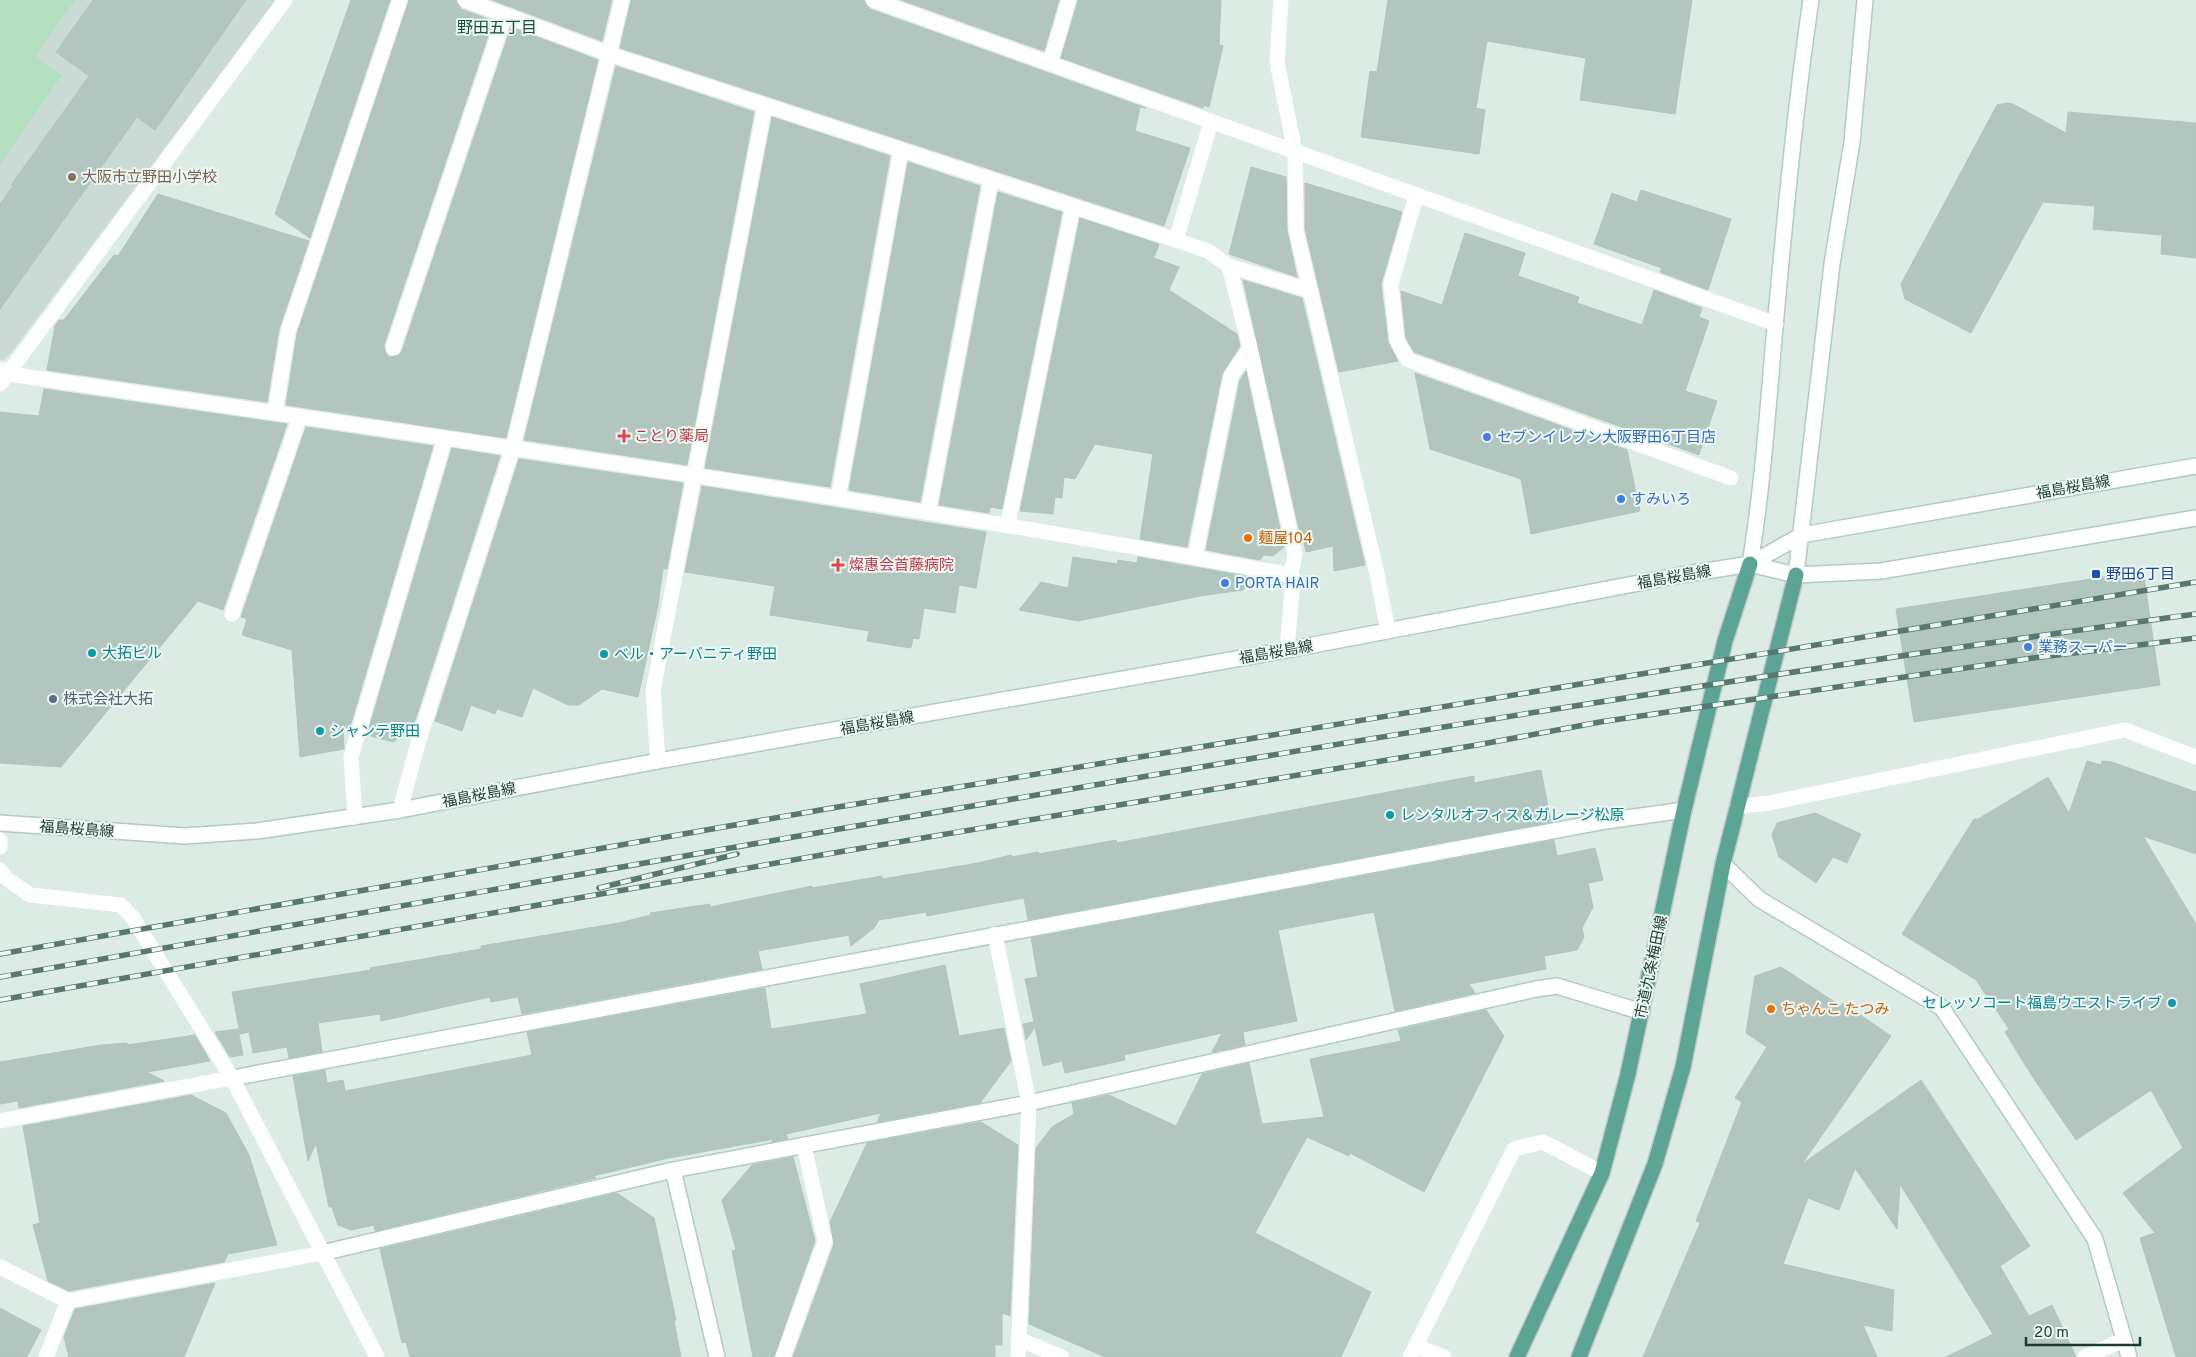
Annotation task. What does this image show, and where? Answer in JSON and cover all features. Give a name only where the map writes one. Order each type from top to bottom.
[{"type":"main road","name":"市道九条梅田線","points":[[1516,1357],[1602,1173],[1628,1074],[1684,810],[1725,641],[1750,564]]},
{"type":"main road","points":[[1579,1357],[1660,1146],[1683,1067],[1723,864],[1796,575]]},
{"type":"street","points":[[285,0],[3,376],[514,447],[1008,524],[1291,575]]},
{"type":"street","points":[[275,413],[288,332],[400,0]]},
{"type":"street","points":[[465,0],[609,54],[1208,251],[1229,266],[1311,291]]},
{"type":"street","points":[[400,810],[418,743],[514,447],[622,0]]},
{"type":"street","points":[[873,0],[1776,324]]},
{"type":"street","points":[[1050,63],[1069,0]]},
{"type":"street","points":[[1281,0],[1277,62],[1295,152],[1296,230],[1375,565],[1388,631]]},
{"type":"street","points":[[1750,564],[1760,500],[1803,54],[1811,0]]},
{"type":"street","points":[[1796,575],[1832,264],[1852,142],[1865,0]]},
{"type":"street","points":[[393,348],[506,15]]},
{"type":"street","points":[[658,761],[653,691],[765,105]]},
{"type":"street","points":[[1176,240],[1211,122]]},
{"type":"street","points":[[838,498],[901,150]]},
{"type":"street","points":[[928,512],[991,180]]},
{"type":"street","points":[[1416,196],[1391,284],[1396,341],[1408,360],[1730,478]]},
{"type":"street","points":[[1008,524],[1072,206]]},
{"type":"street","points":[[1229,266],[1250,348],[1296,554],[1291,575],[1292,590],[1287,650]]},
{"type":"street","points":[[1196,557],[1231,376],[1250,348]]},
{"type":"street","points":[[232,614],[300,416]]},
{"type":"street","points":[[355,817],[351,756],[445,438]]},
{"type":"street","name":"福島桜島線","points":[[0,822],[185,836],[258,831],[400,810],[658,761],[1287,650],[1681,575],[1750,564],[1802,535],[2196,466]]},
{"type":"street","name":"福島桜島線","points":[[1750,564],[1796,575],[1881,571],[2196,518]]},
{"type":"street","points":[[1737,807],[1778,801],[2125,730],[2196,757]]},
{"type":"street","points":[[0,1121],[1606,821],[1684,810]]},
{"type":"street","points":[[0,840],[0,847]]},
{"type":"street","points":[[1723,864],[1759,899],[1942,1008],[2095,1239],[2129,1357]]},
{"type":"street","points":[[0,870],[7,879],[30,895],[121,905],[133,918],[232,1078],[378,1357]]},
{"type":"street","points":[[995,934],[1029,1103],[1018,1357]]},
{"type":"street","points":[[0,1267],[68,1301],[322,1252],[673,1170],[1029,1103],[1536,989],[1557,986],[1642,1012]]},
{"type":"street","points":[[1444,1357],[1413,1351],[1514,1149],[1543,1142],[1602,1173]]},
{"type":"street","points":[[783,1357],[825,1241],[804,1145]]},
{"type":"street","points":[[673,1170],[718,1357]]},
{"type":"street","points":[[46,1357],[68,1301]]},
{"type":"street","points":[[1018,1339],[1062,1357]]},
{"type":"street","points":[[2085,1357],[2124,1340]]},
{"type":"shaded area","name":"大阪市立野田小学校","points":[[0,0],[276,0],[11,353],[2,361],[0,359]]},
{"type":"green space","points":[[0,0],[75,0],[35,57],[62,75],[0,165]]},
{"type":"building","points":[[93,0],[246,0],[155,130],[137,117],[0,309],[0,204],[13,186],[11,185],[89,76],[56,52]]},
{"type":"building","points":[[351,0],[390,0],[310,238],[275,214]]},
{"type":"building","points":[[409,0],[456,0],[461,9],[493,21],[384,345],[386,354],[390,357],[399,355],[402,351],[511,27],[598,60],[506,438],[286,405],[297,334]]},
{"type":"building","points":[[492,0],[612,0],[602,41]]},
{"type":"building","points":[[631,0],[864,0],[870,9],[1146,108],[1140,107],[1135,131],[1190,148],[1164,226],[620,48]]},
{"type":"building","points":[[901,0],[1059,0],[1044,51]]},
{"type":"building","points":[[1078,0],[1221,0],[1219,45],[1223,46],[1209,107],[1204,105],[1203,108],[1061,58]]},
{"type":"building","points":[[1388,0],[1692,0],[1675,114],[1580,100],[1586,58],[1487,41],[1476,108],[1485,110],[1479,154],[1361,137],[1370,71],[1377,72]]},
{"type":"building","points":[[616,66],[754,112],[687,465],[524,440]]},
{"type":"building","points":[[2013,104],[2066,133],[2068,112],[2196,123],[2196,258],[2161,254],[2162,235],[2093,229],[2095,206],[2043,202],[1971,333],[1905,299],[1901,284],[1997,105]]},
{"type":"building","points":[[772,117],[890,156],[830,487],[705,468]]},
{"type":"building","points":[[908,162],[980,186],[920,502],[849,490]]},
{"type":"building","points":[[1251,167],[1286,177],[1287,230],[1297,277],[1229,254]]},
{"type":"building","points":[[1305,183],[1402,212],[1381,284],[1388,342],[1398,361],[1339,372],[1305,229]]},
{"type":"building","points":[[1641,190],[1731,219],[1708,290],[1660,272],[1662,268],[1594,244],[1612,193],[1637,202]]},
{"type":"building","points":[[998,192],[1062,212],[1002,509],[990,507],[989,513],[939,505]]},
{"type":"building","points":[[158,194],[309,241],[279,329],[267,402],[47,370],[55,326],[59,320],[64,320],[114,255],[118,256]]},
{"type":"building","points":[[1080,218],[1159,244],[1154,258],[1179,267],[1169,290],[1237,334],[1240,346],[1222,374],[1187,547],[1140,539],[1153,454],[1095,444],[1075,479],[1064,477],[1062,498],[1055,497],[1053,514],[1020,511]]},
{"type":"building","points":[[1465,233],[1525,253],[1518,276],[1579,297],[1577,303],[1642,325],[1654,290],[1702,308],[1699,317],[1709,321],[1685,391],[1717,401],[1699,455],[1414,352],[1406,338],[1401,291],[1442,305]]},
{"type":"building","points":[[1243,280],[1302,298],[1365,565],[1334,571],[1333,546],[1306,552],[1302,532],[1300,533]]},
{"type":"building","points":[[1246,371],[1284,547],[1273,556],[1263,555],[1260,560],[1206,550],[1240,380]]},
{"type":"building","points":[[1415,373],[1627,450],[1640,511],[1531,534],[1521,479],[1430,449]]},
{"type":"building","points":[[44,389],[287,424],[223,610],[198,601],[61,767],[0,763],[0,412],[39,416]]},
{"type":"building","points":[[306,427],[433,446],[349,730],[343,728],[344,749],[300,757],[292,650],[242,635],[247,619],[241,617]]},
{"type":"building","points":[[452,448],[500,456],[413,727],[393,742],[367,735]]},
{"type":"building","points":[[519,459],[683,483],[667,569],[663,569],[657,610],[638,697],[602,689],[579,705],[568,705],[533,688],[522,717],[497,709],[495,714],[471,705],[462,731],[435,721]]},
{"type":"building","points":[[702,486],[986,532],[976,588],[959,585],[955,613],[924,608],[919,639],[913,638],[911,648],[867,641],[869,631],[770,615],[775,586],[685,572]]},
{"type":"building","points":[[1073,557],[1117,564],[1118,560],[1137,563],[1138,557],[1251,577],[1243,590],[1200,596],[1078,621],[1019,610],[1041,582],[1068,588]]},
{"type":"building","name":"業務スーパー","points":[[2143,571],[2160,685],[1914,722],[1896,609]]},
{"type":"building","points":[[2087,761],[2101,765],[2102,761],[2112,762],[2196,792],[2196,854],[2143,836],[2196,924],[2196,1357],[2176,1357],[2140,1238],[2155,1233],[2123,1193],[2183,1148],[2151,1090],[2076,1140],[2032,1076],[2005,1032],[2009,1029],[1976,980],[1902,934],[1974,819],[1978,819],[2048,777],[2069,813]]},
{"type":"building","points":[[1541,770],[1551,822],[1028,920],[1024,898],[927,916],[926,912],[879,920],[874,928],[851,946],[849,935],[758,951],[762,969],[522,1014],[518,997],[491,1002],[490,997],[381,1021],[380,1014],[318,1023],[322,1052],[289,1058],[287,1047],[253,1053],[249,1032],[240,1034],[232,992],[371,970],[370,968],[481,949],[481,946],[619,923],[651,915],[650,913],[710,904],[710,907],[812,886],[812,888],[882,876],[882,879],[978,863],[1011,855],[1012,857],[1038,852],[1039,854],[1116,840],[1117,843],[1474,776],[1474,783]]},
{"type":"building","points":[[1815,813],[1861,834],[1847,863],[1833,857],[1816,883],[1779,857],[1772,835],[1777,823]]},
{"type":"building","points":[[1554,840],[1557,856],[1595,848],[1603,880],[1588,883],[1593,907],[1582,928],[1584,937],[1577,950],[1544,956],[1546,969],[1469,984],[1475,993],[1395,1011],[1374,912],[1278,930],[1297,1021],[1243,1032],[1245,1045],[1212,1052],[1222,1033],[1124,1055],[1125,1060],[1065,1073],[1062,1061],[1043,1066],[1035,1027],[1026,1040],[1023,1024],[1034,1022],[1025,979],[1038,977],[1031,938]]},
{"type":"building","points":[[945,965],[959,1036],[1004,1028],[1011,1061],[980,1103],[877,1122],[881,1113],[786,1134],[788,1139],[771,1142],[774,1139],[669,1158],[593,1176],[596,1178],[375,1231],[374,1225],[351,1230],[338,1225],[332,1207],[329,1207],[316,1143],[308,1161],[293,1076],[325,1070],[327,1083],[343,1080],[345,1091],[532,1055],[527,1032],[765,988],[771,1029],[867,1014],[860,984]]},
{"type":"building","points":[[1781,967],[1841,1006],[1843,1003],[1891,1036],[1802,1164],[1921,1080],[2030,1246],[2000,1266],[2029,1316],[2052,1305],[2076,1357],[1946,1357],[1993,1334],[1900,1184],[1897,1229],[1855,1168],[1839,1210],[1808,1198],[1783,1264],[1894,1290],[1892,1331],[1863,1325],[1877,1357],[1643,1357],[1700,1223],[1696,1221],[1742,1102],[1735,1098],[1767,1047],[1746,1033],[1755,976]]},
{"type":"building","points":[[1486,1010],[1504,1036],[1424,1192],[1350,1153],[1349,1156],[1307,1137],[1255,1233],[1371,1292],[1341,1357],[1105,1357],[1029,1324],[1036,1148],[1052,1127],[1074,1114],[1072,1103],[1109,1095],[1176,1126],[1202,1074],[1249,1063],[1262,1124],[1324,1117],[1310,1059],[1401,1041],[1398,1030]]},
{"type":"building","points":[[238,1029],[243,1055],[230,1057],[215,1032]]},
{"type":"building","points":[[195,1035],[210,1061],[147,1072],[164,1081],[19,1108],[18,1101],[0,1104],[0,1062],[101,1045],[127,1043],[127,1045]]},
{"type":"building","points":[[191,1095],[226,1113],[249,1155],[277,1245],[228,1254],[224,1262],[69,1291],[48,1281],[33,1225],[40,1223],[23,1126]]},
{"type":"building","points":[[981,1122],[1018,1145],[1010,1316],[1002,1313],[1002,1345],[995,1345],[995,1357],[793,1357],[834,1244],[830,1222],[867,1143]]},
{"type":"building","points":[[793,1157],[815,1241],[774,1357],[753,1357],[732,1251],[736,1250],[722,1200],[752,1165]]},
{"type":"building","points":[[617,1193],[654,1218],[676,1320],[674,1321],[681,1357],[410,1357],[406,1342],[402,1343],[380,1249]]},
{"type":"building","points":[[215,1283],[184,1357],[69,1357],[64,1337],[75,1309]]},
{"type":"building","points":[[0,1308],[41,1330],[27,1357],[0,1357]]},
{"type":"railway","points":[[0,954],[826,809],[2196,582]]},
{"type":"railway","points":[[0,977],[822,832],[1371,739],[1921,653],[2196,614]]},
{"type":"railway","points":[[0,1000],[833,853],[1477,745],[1600,722],[2033,658],[2196,638]]},
{"type":"railway","points":[[599,888],[737,854]]},
{"type":"place","name":"大阪市立野田小学校","points":[[72,177]]},
{"type":"place","name":"ことり薬局","points":[[624,436]]},
{"type":"place","name":"セブンイレブン大阪野田6丁目店","points":[[1487,437]]},
{"type":"place","name":"すみいろ","points":[[1621,499]]},
{"type":"place","name":"麺屋104","points":[[1248,538]]},
{"type":"place","name":"燦惠会首藤病院","points":[[838,565]]},
{"type":"place","name":"野田6丁目","points":[[2096,574]]},
{"type":"place","name":"PORTA HAIR","points":[[1225,583]]},
{"type":"place","name":"業務スーパー","points":[[2028,647]]},
{"type":"place","name":"大拓ビル","points":[[92,653]]},
{"type":"place","name":"ベル・アーバニティ野田","points":[[604,654]]},
{"type":"place","name":"株式会社大拓","points":[[53,699]]},
{"type":"place","name":"シャンテ野田","points":[[320,731]]},
{"type":"place","name":"レンタルオフィス＆ガレージ松原","points":[[1390,815]]},
{"type":"place","name":"セレッソコート福島ウエストライブ","points":[[2172,1003]]},
{"type":"place","name":"ちゃんこ たつみ","points":[[1771,1009]]},
{"type":"district","name":"野田五丁目","points":[[497,27]]}]
